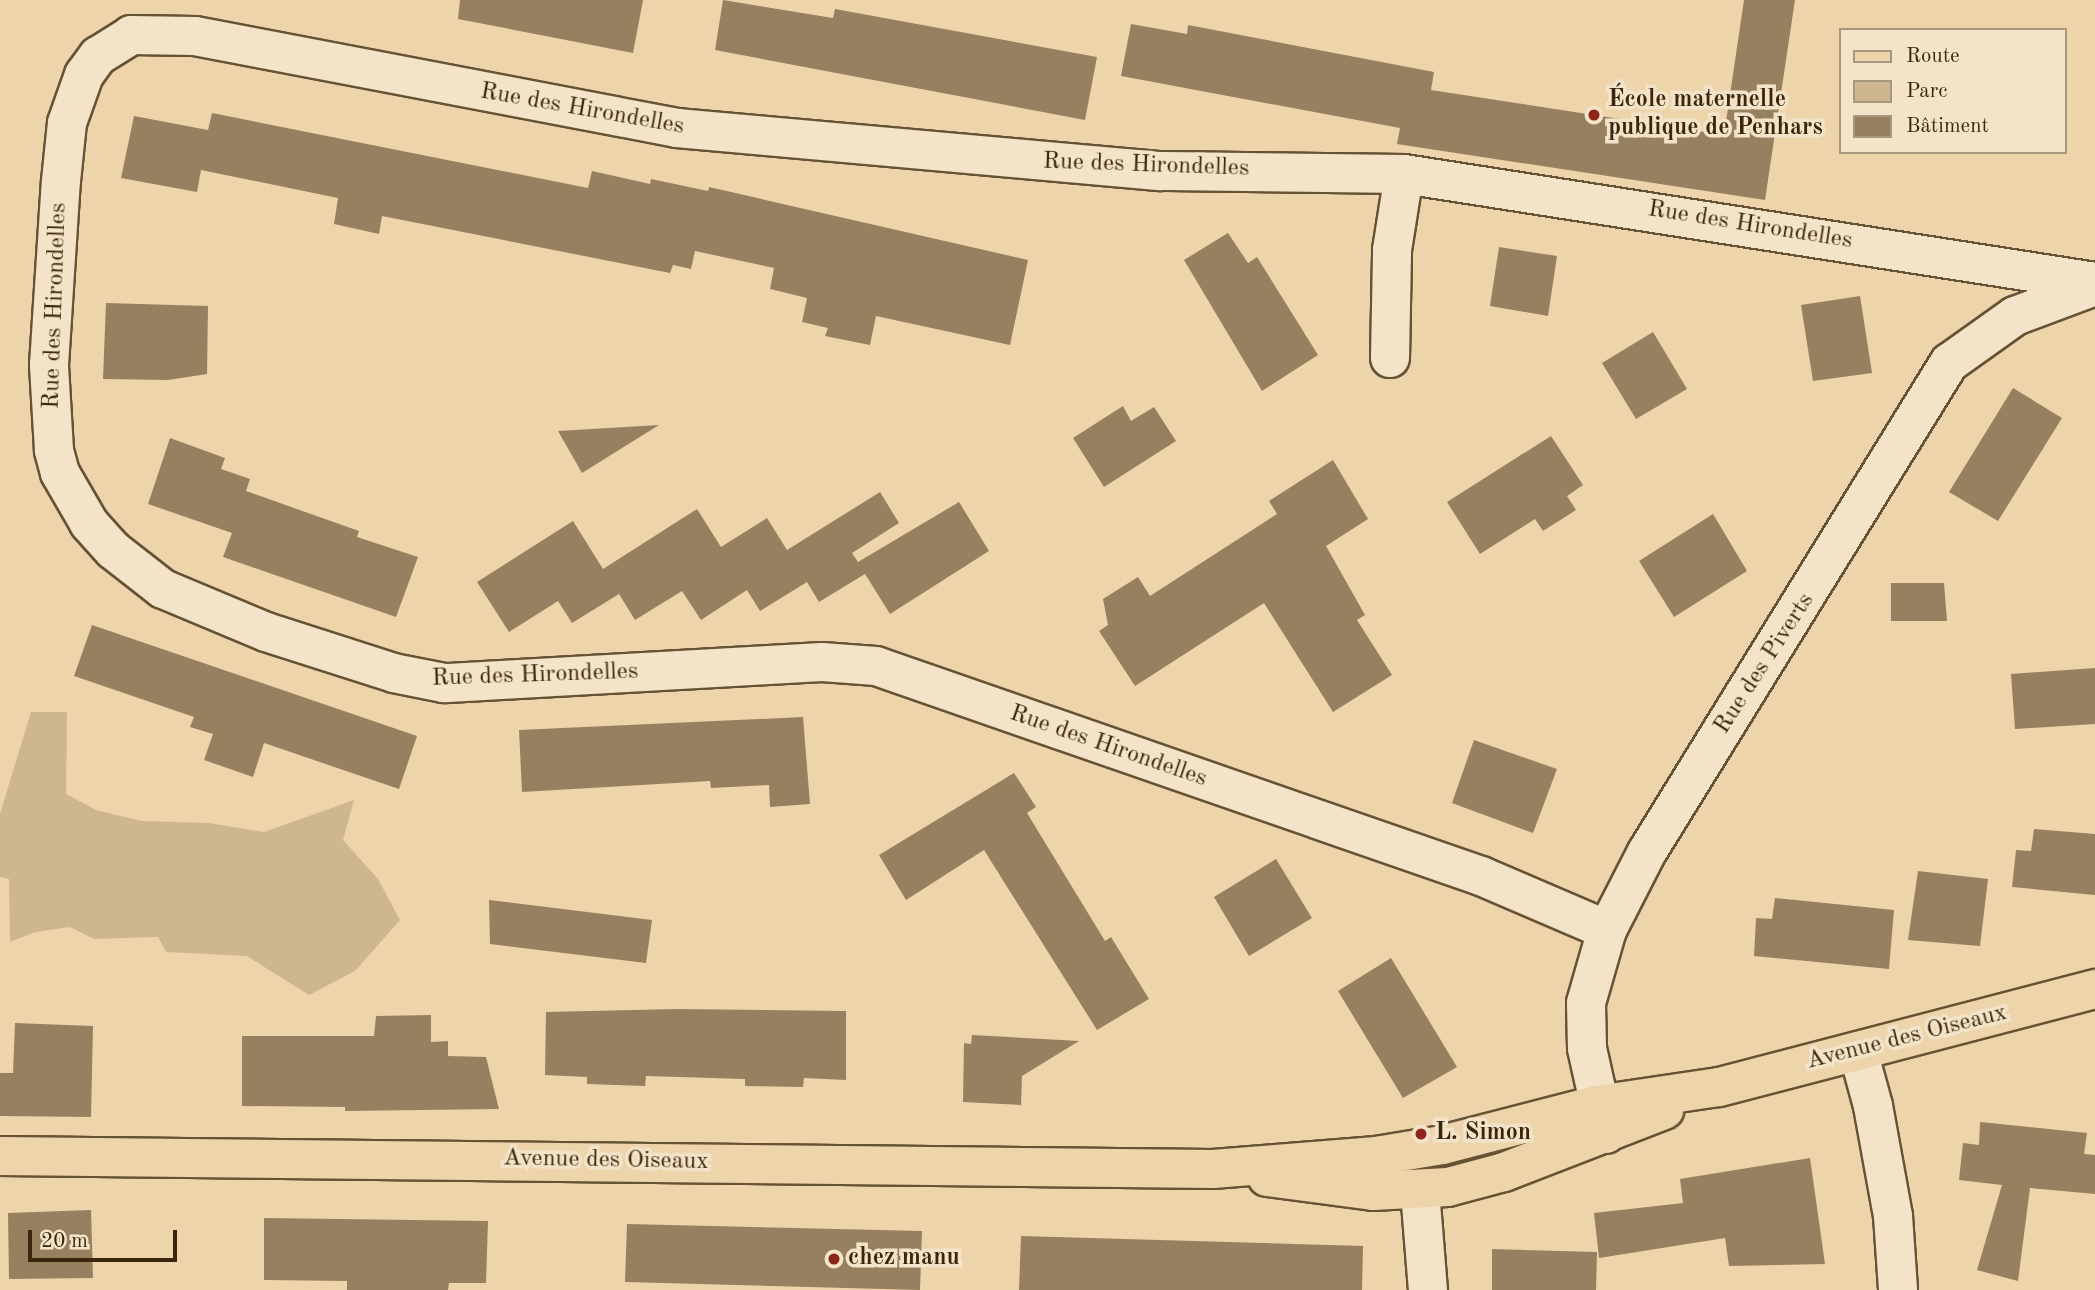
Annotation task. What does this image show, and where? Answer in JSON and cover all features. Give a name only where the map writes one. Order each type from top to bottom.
[{"type":"main road","name":"Avenue des Oiseaux","points":[[0,1156],[1213,1168],[1416,1151],[1602,1120],[1858,1051],[2093,997]]},
{"type":"main road","name":"Avenue des Oiseaux","points":[[1213,1168],[1340,1189],[1420,1191],[1504,1172],[1602,1120]]},
{"type":"street","name":"Rue des Hirondelles","points":[[1607,930],[1481,876],[876,666],[822,662],[444,683],[394,673],[227,618],[163,589],[113,550],[89,523],[60,473],[54,450],[50,334],[67,123],[84,75],[98,56],[131,35],[195,36],[649,123],[741,136],[1161,171],[1404,174],[2095,284]]},
{"type":"street","points":[[1390,358],[1392,250],[1404,174]]},
{"type":"street","name":"Rue des Piverts","points":[[1602,1120],[1587,1048],[1586,1003],[1607,930],[1647,852],[1949,363],[2015,316],[2095,284]]},
{"type":"street","points":[[1858,1051],[1891,1204],[1898,1290]]},
{"type":"street","points":[[1420,1191],[1428,1290]]},
{"type":"green space","points":[[31,712],[67,712],[66,794],[96,810],[142,821],[209,823],[264,832],[354,800],[343,840],[378,879],[400,920],[355,971],[309,995],[247,956],[166,952],[158,937],[94,939],[70,927],[36,932],[10,942],[9,879],[0,877],[0,814]]},
{"type":"building","points":[[460,0],[643,0],[633,53],[458,19]]},
{"type":"building","points":[[723,0],[833,18],[835,9],[1097,57],[1085,120],[715,50]]},
{"type":"building","points":[[1744,0],[1795,0],[1765,200],[1397,144],[1400,128],[1121,76],[1131,24],[1187,34],[1188,25],[1434,72],[1431,90],[1724,135]]},
{"type":"building","points":[[212,113],[588,188],[592,171],[650,184],[651,179],[708,191],[709,187],[1028,260],[1010,345],[876,316],[870,345],[825,336],[828,328],[802,322],[807,298],[770,289],[774,268],[695,251],[691,269],[673,265],[670,273],[382,216],[379,234],[334,224],[338,198],[201,170],[197,192],[121,178],[134,116],[208,130]]},
{"type":"building","points":[[1228,233],[1248,263],[1257,257],[1318,355],[1262,391],[1184,260]]},
{"type":"building","points":[[1499,247],[1557,256],[1548,316],[1490,306]]},
{"type":"building","points":[[1860,296],[1872,373],[1813,381],[1801,305]]},
{"type":"building","points":[[106,303],[208,306],[207,374],[168,380],[103,379]]},
{"type":"building","points":[[1653,332],[1687,389],[1636,419],[1602,363]]},
{"type":"building","points":[[2013,388],[2062,418],[1998,521],[1949,492]]},
{"type":"building","points":[[1123,406],[1131,421],[1154,407],[1176,441],[1104,487],[1073,438]]},
{"type":"building","points":[[659,425],[582,473],[558,431]]},
{"type":"building","points":[[1551,436],[1583,485],[1567,496],[1576,510],[1543,531],[1535,519],[1480,554],[1447,502]]},
{"type":"building","points":[[170,438],[225,458],[221,469],[250,479],[246,491],[359,531],[357,537],[418,557],[396,617],[223,557],[232,533],[148,504]]},
{"type":"building","points":[[1333,460],[1368,519],[1326,546],[1365,615],[1357,620],[1392,675],[1333,712],[1264,603],[1135,686],[1099,631],[1108,625],[1103,599],[1138,577],[1150,596],[1277,514],[1269,501]]},
{"type":"building","points":[[880,492],[899,523],[852,553],[858,562],[959,502],[989,551],[890,614],[865,574],[819,602],[807,582],[760,611],[747,590],[701,620],[682,591],[635,620],[619,594],[572,623],[558,601],[509,632],[477,582],[573,521],[603,569],[697,509],[721,547],[767,518],[787,550]]},
{"type":"building","points":[[1713,514],[1747,571],[1674,617],[1639,561]]},
{"type":"building","points":[[1891,583],[1944,583],[1947,621],[1891,621]]},
{"type":"building","points":[[92,625],[417,736],[399,789],[264,743],[253,777],[204,760],[213,734],[190,727],[194,717],[74,676]]},
{"type":"building","points":[[2095,668],[2095,724],[2015,729],[2011,674]]},
{"type":"building","points":[[803,717],[810,804],[770,807],[769,785],[711,788],[710,781],[522,792],[519,730]]},
{"type":"building","points":[[1474,740],[1557,769],[1533,833],[1452,803]]},
{"type":"building","points":[[1014,773],[1036,807],[1027,813],[1105,941],[1111,937],[1149,999],[1097,1030],[984,850],[906,900],[879,855]]},
{"type":"building","points":[[2034,829],[2095,834],[2095,895],[2012,887],[2016,850],[2031,851]]},
{"type":"building","points":[[1276,859],[1312,918],[1249,956],[1214,897]]},
{"type":"building","points":[[1918,871],[1988,879],[1980,946],[1908,940]]},
{"type":"building","points":[[1775,898],[1894,910],[1889,969],[1754,956],[1756,918],[1772,919]]},
{"type":"building","points":[[489,900],[652,920],[646,963],[490,944]]},
{"type":"building","points":[[1391,958],[1457,1067],[1403,1098],[1338,991]]},
{"type":"building","points":[[677,1009],[846,1011],[846,1080],[804,1078],[803,1087],[745,1086],[745,1079],[646,1076],[645,1086],[587,1084],[587,1077],[545,1075],[546,1012]]},
{"type":"building","points":[[431,1015],[431,1042],[448,1041],[448,1056],[486,1057],[499,1109],[345,1111],[345,1107],[242,1106],[242,1036],[374,1036],[376,1016]]},
{"type":"building","points":[[15,1023],[93,1026],[91,1117],[0,1116],[0,1073],[13,1073]]},
{"type":"building","points":[[972,1035],[1079,1041],[1022,1076],[1021,1105],[963,1102],[964,1043],[971,1044]]},
{"type":"building","points":[[1980,1122],[2087,1133],[2084,1154],[2095,1155],[2095,1194],[2030,1188],[2018,1281],[1977,1270],[2002,1185],[1959,1180],[1963,1143],[1979,1145]]},
{"type":"building","points":[[1810,1158],[1825,1264],[1729,1266],[1725,1238],[1599,1258],[1594,1213],[1683,1203],[1680,1179]]},
{"type":"building","points":[[91,1210],[93,1278],[9,1279],[8,1213]]},
{"type":"building","points":[[264,1218],[488,1221],[486,1283],[449,1283],[448,1290],[347,1290],[347,1281],[264,1280]]},
{"type":"building","points":[[627,1224],[922,1231],[920,1290],[625,1282]]},
{"type":"building","points":[[1021,1236],[1363,1246],[1362,1290],[1019,1290]]},
{"type":"building","points":[[1492,1249],[1597,1252],[1596,1290],[1492,1290]]},
{"type":"place","name":"École maternelle publique de Penhars","points":[[1594,115]]},
{"type":"place","name":"L. Simon","points":[[1421,1134]]},
{"type":"place","name":"chez manu","points":[[834,1259]]}]
